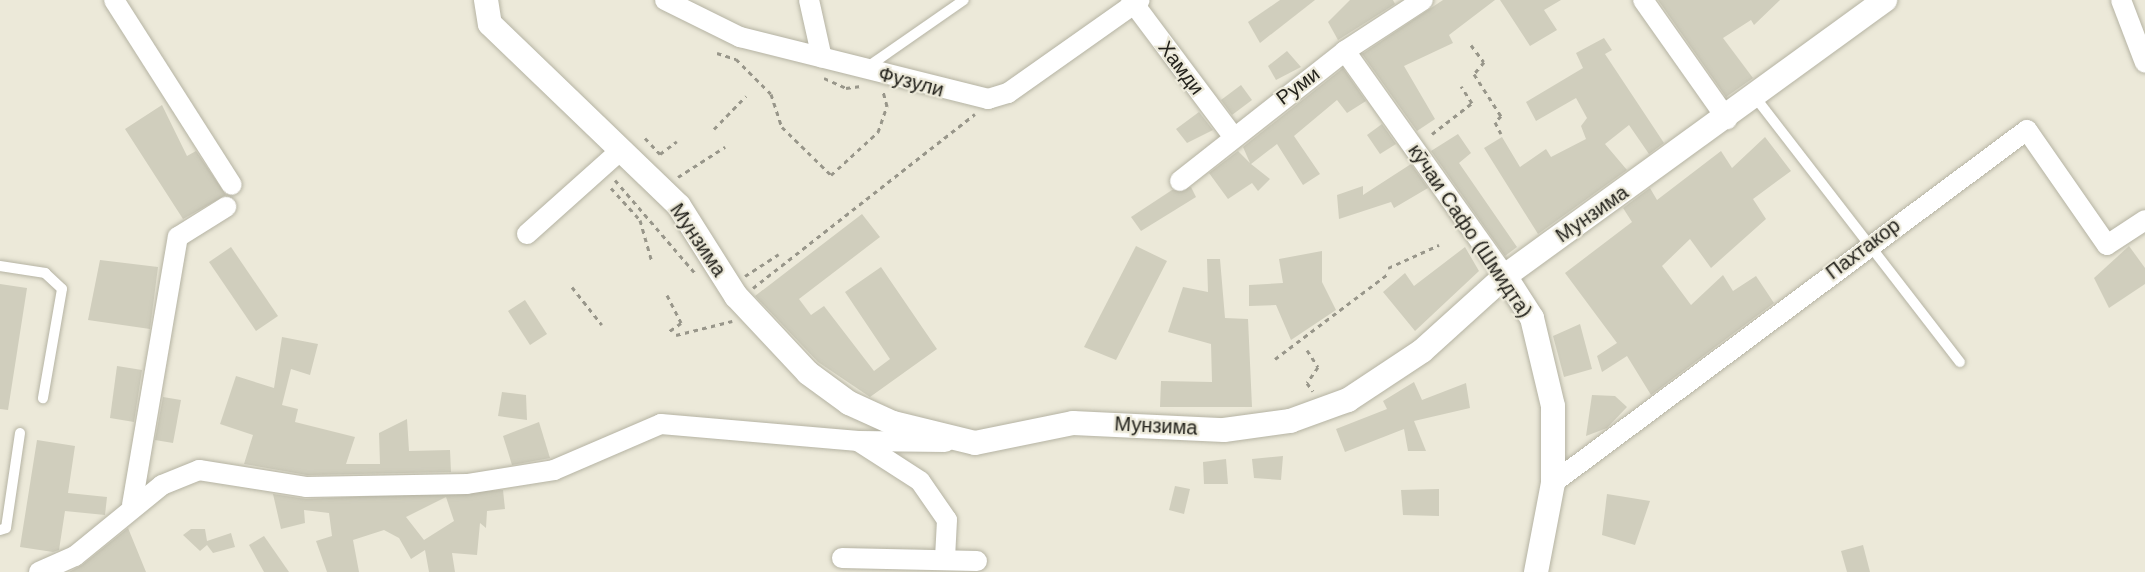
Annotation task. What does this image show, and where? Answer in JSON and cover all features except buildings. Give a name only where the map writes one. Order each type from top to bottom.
[{"type":"street","points":[[114,0],[232,185]]},
{"type":"street","name":"Мунзима","points":[[486,0],[490,24],[622,148],[679,206],[736,296],[808,373],[849,403],[894,423],[975,443],[1073,423],[1224,430],[1290,421],[1348,400],[1422,351],[1505,276],[1727,119],[1885,0]]},
{"type":"street","name":"Фузули","points":[[665,0],[740,37],[823,68],[988,99],[1008,93],[1135,1]]},
{"type":"street","points":[[809,0],[823,68]]},
{"type":"street","name":"Руми","points":[[1180,181],[1232,135],[1345,51],[1423,0]]},
{"type":"street","points":[[1643,0],[1727,119]]},
{"type":"street","points":[[2121,0],[2145,63]]},
{"type":"street","name":"Хамди","points":[[1135,1],[1232,135]]},
{"type":"street","name":"кӯчаи Сафо (Шмидта)","points":[[1345,51],[1505,276],[1532,318],[1553,406],[1552,483],[1536,572]]},
{"type":"street","name":"Пахтакор","points":[[1552,483],[1870,242],[2027,130],[2107,245],[2145,220]]},
{"type":"street","points":[[527,234],[600,164],[622,148]]},
{"type":"street","points":[[132,505],[178,237],[191,224],[226,207]]},
{"type":"street","points":[[39,572],[75,556],[132,505],[199,470],[306,487],[467,484],[554,470],[661,424],[858,441],[975,443]]},
{"type":"street","points":[[858,441],[920,481],[947,520],[945,557]]},
{"type":"street","points":[[842,558],[945,557],[977,561]]},
{"type":"lane","points":[[866,77],[964,0]]},
{"type":"lane","points":[[1755,97],[1870,242],[1960,362]]},
{"type":"lane","points":[[0,266],[45,273],[62,289],[43,398]]},
{"type":"lane","points":[[0,530],[6,528],[20,433]]},
{"type":"path","points":[[1471,45],[1484,62],[1474,74],[1500,116],[1494,122],[1501,134]]},
{"type":"path","points":[[717,53],[736,59],[771,94],[782,127],[831,176],[878,132],[887,106],[880,84]]},
{"type":"path","points":[[823,68],[846,88],[866,77]]},
{"type":"path","points":[[1432,134],[1472,103],[1461,86]]},
{"type":"path","points":[[714,129],[746,96]]},
{"type":"path","points":[[749,291],[977,113]]},
{"type":"path","points":[[645,138],[660,154],[677,141]]},
{"type":"path","points":[[676,178],[725,147]]},
{"type":"path","points":[[600,164],[698,276]]},
{"type":"path","points":[[611,188],[640,220],[652,262]]},
{"type":"path","points":[[1388,268],[1439,245]]},
{"type":"path","points":[[744,277],[779,254]]},
{"type":"path","points":[[1275,359],[1388,274]]},
{"type":"path","points":[[572,287],[602,325]]},
{"type":"path","points":[[667,295],[681,323],[668,332]]},
{"type":"path","points":[[676,335],[724,325],[736,319],[728,310]]},
{"type":"path","points":[[1307,350],[1318,367],[1307,382],[1317,397]]}]
